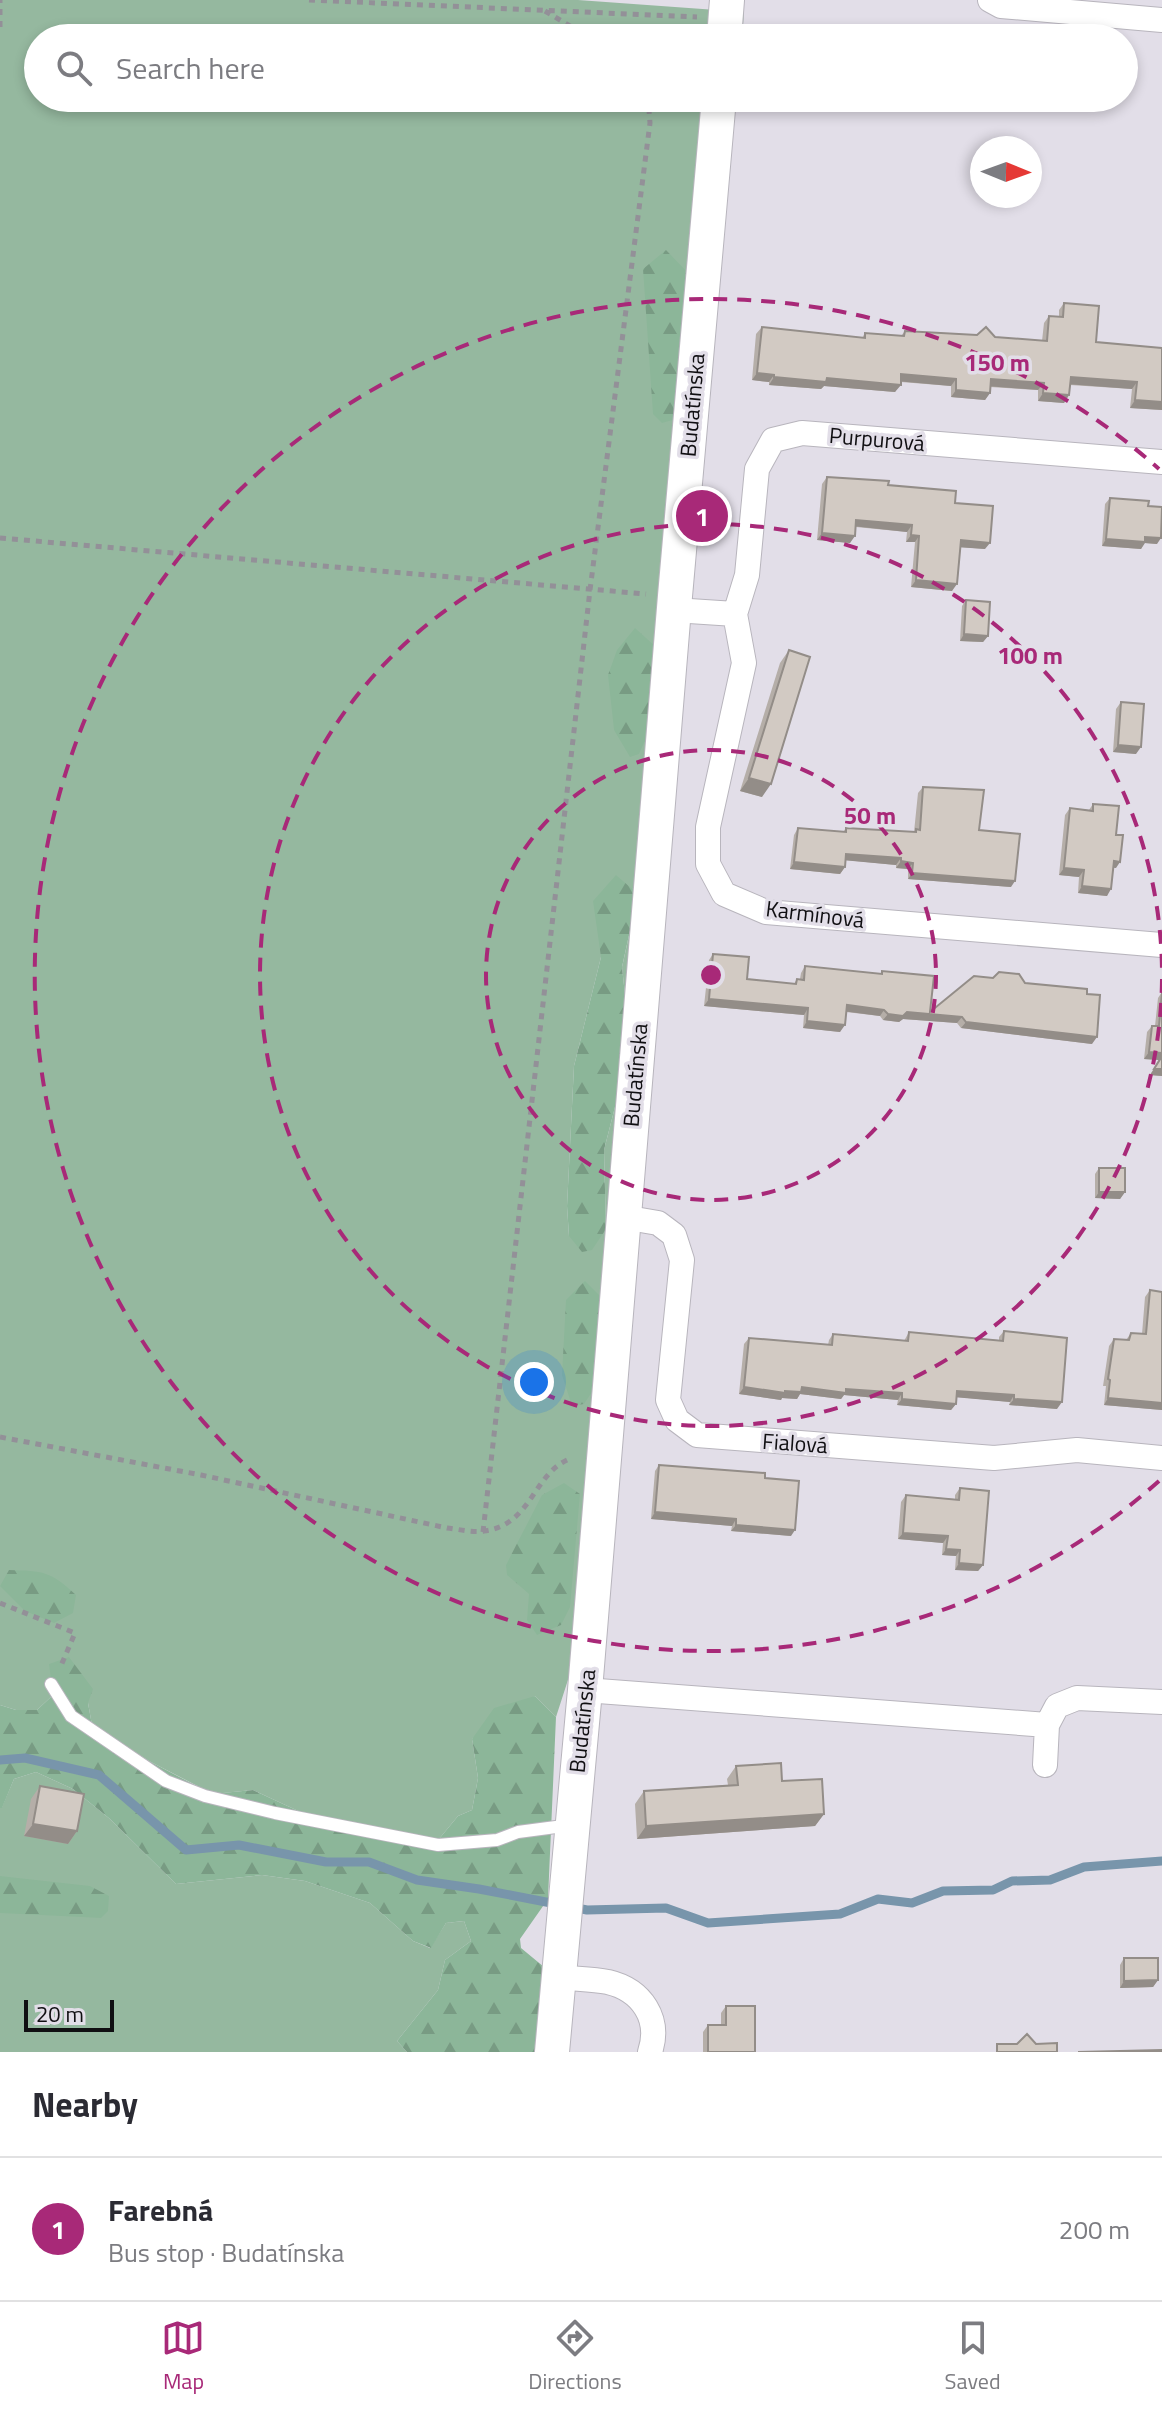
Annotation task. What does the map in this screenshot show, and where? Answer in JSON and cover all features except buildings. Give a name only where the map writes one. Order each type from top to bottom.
[{"type":"street","points":[[990,0],[1001,6],[1162,20]]},
{"type":"street","name":"Budatínska","points":[[552,2052],[718,112]]},
{"type":"street","name":"Purpurová","points":[[735,614],[747,575],[757,469],[773,440],[802,433],[1162,462]]},
{"type":"street","points":[[675,603],[735,614]]},
{"type":"street","name":"Karmínová","points":[[735,614],[744,663],[708,827],[708,864],[724,894],[766,912],[1162,945]]},
{"type":"street","name":"Fialová","points":[[623,1217],[658,1223],[674,1235],[682,1260],[668,1400],[677,1420],[697,1435],[994,1458],[1077,1450],[1162,1458]]},
{"type":"street","points":[[585,1690],[1047,1725]]},
{"type":"street","points":[[1045,1765],[1047,1725],[1057,1706],[1077,1698],[1162,1702]]},
{"type":"street","points":[[558,1977],[611,1983],[632,1992],[648,2007],[654,2023],[650,2052]]},
{"type":"lane","points":[[52,1684],[71,1716],[166,1781],[205,1796],[438,1845],[497,1840],[518,1832],[571,1825]]},
{"type":"path","points":[[0,0],[0,27]]},
{"type":"path","points":[[309,0],[408,2],[726,19]]},
{"type":"path","points":[[544,10],[567,24]]},
{"type":"path","points":[[483,1532],[590,590],[649,112]]},
{"type":"path","points":[[0,538],[590,590],[675,603]]},
{"type":"path","points":[[0,1437],[215,1478],[447,1528],[483,1532],[503,1525],[523,1512],[547,1475],[568,1459],[604,1451]]},
{"type":"path","points":[[0,1603],[75,1633],[52,1684]]},
{"type":"green space","points":[[0,0],[578,0],[744,12],[743,24],[24,24],[24,112],[735,112],[609,1553],[556,1717],[535,1696],[472,1739],[478,1778],[472,1810],[458,1816],[439,1839],[410,1845],[333,1827],[253,1790],[213,1794],[149,1761],[92,1725],[88,1703],[53,1695],[37,1710],[16,1710],[0,1705]],"holes":[[[638,895],[622,967],[626,1004],[616,1103],[604,1150],[606,1229],[569,1236],[567,1206],[574,1066],[601,957]]]},
{"type":"green space","points":[[666,250],[692,277],[676,419],[662,423],[653,414],[643,269]]},
{"type":"green space","points":[[635,628],[656,647],[652,725],[639,754],[630,757],[614,730],[608,675],[617,650]]},
{"type":"green space","points":[[616,875],[638,894],[622,967],[626,1004],[616,1103],[604,1150],[606,1229],[592,1250],[582,1252],[569,1236],[567,1206],[574,1066],[601,957],[593,901]]},
{"type":"green space","points":[[585,1281],[602,1298],[598,1383],[584,1404],[572,1406],[562,1375],[566,1300]]},
{"type":"green space","points":[[564,1483],[580,1494],[570,1607],[561,1625],[537,1635],[527,1620],[529,1594],[507,1575],[506,1565],[542,1495]]},
{"type":"green space","points":[[9,1570],[39,1572],[59,1581],[76,1595],[73,1613],[54,1623],[25,1611],[0,1586]]},
{"type":"green space","points":[[69,1657],[93,1689],[88,1703],[92,1725],[149,1761],[212,1794],[253,1790],[333,1827],[410,1845],[439,1839],[458,1816],[472,1810],[478,1778],[472,1739],[494,1708],[535,1696],[556,1717],[548,1899],[520,1939],[521,1948],[544,1967],[540,2052],[407,2052],[397,2041],[438,1990],[445,1960],[471,1941],[464,1921],[446,1923],[431,1948],[413,1941],[370,1903],[305,1881],[262,1875],[176,1884],[110,1819],[73,1789],[36,1772],[14,1779],[0,1808],[0,1705],[16,1710],[37,1710],[53,1695],[49,1664]]},
{"type":"green space","points":[[36,1772],[73,1789],[110,1819],[176,1884],[262,1875],[305,1881],[370,1903],[413,1941],[430,1948],[446,1923],[464,1921],[471,1941],[445,1960],[438,1990],[397,2041],[407,2052],[0,2052],[0,1808],[14,1779]]},
{"type":"green space","points":[[0,1876],[90,1886],[109,1896],[108,1911],[101,1918],[0,1913]]},
{"type":"waterway","points":[[0,1760],[25,1758],[99,1775],[186,1850],[239,1845],[326,1862],[369,1862],[417,1880],[587,1910],[666,1908],[708,1923],[840,1914],[878,1899],[912,1903],[943,1891],[993,1890],[1012,1881],[1050,1880],[1084,1867],[1162,1861]]},
{"type":"place","name":"Farebná","points":[[702,516]]}]
